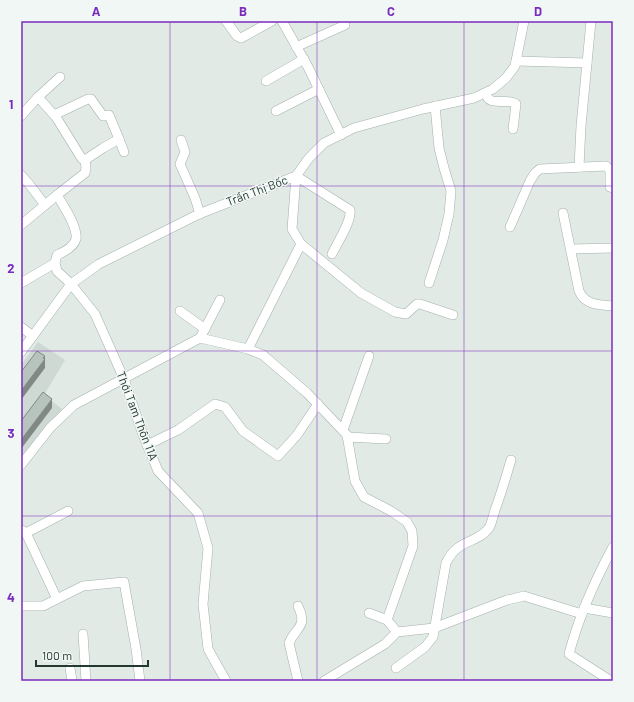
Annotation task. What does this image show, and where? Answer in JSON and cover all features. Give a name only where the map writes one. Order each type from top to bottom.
[{"type":"street","points":[[226,21],[237,36],[241,38],[272,21]]},
{"type":"street","points":[[282,21],[304,59],[341,135]]},
{"type":"street","name":"Trần Thị Bốc","points":[[21,352],[71,284],[99,264],[200,214],[296,176],[309,158],[324,144],[354,128],[435,106],[474,98],[493,89],[506,78],[515,66],[524,21]]},
{"type":"street","points":[[579,167],[581,126],[591,21]]},
{"type":"street","points":[[296,47],[344,25]]},
{"type":"street","points":[[266,80],[304,59]]},
{"type":"street","points":[[516,61],[587,63]]},
{"type":"street","points":[[21,116],[38,97],[60,77]]},
{"type":"street","points":[[276,110],[319,89]]},
{"type":"street","points":[[486,93],[487,98],[490,100],[510,101],[516,104],[513,129]]},
{"type":"street","points":[[21,224],[85,173],[86,168],[85,160],[82,159],[54,115],[38,97]]},
{"type":"street","points":[[54,115],[88,99],[91,100],[102,116],[109,115],[124,152]]},
{"type":"street","points":[[429,284],[443,240],[449,214],[451,191],[439,148],[435,106]]},
{"type":"street","points":[[85,160],[119,139]]},
{"type":"street","points":[[181,140],[185,150],[180,161],[180,167],[192,192],[200,214]]},
{"type":"street","points":[[510,227],[530,181],[540,169],[607,167],[610,170],[610,187],[613,188]]},
{"type":"street","points":[[21,175],[30,184],[44,205]]},
{"type":"street","points":[[332,254],[348,221],[350,210],[296,176],[292,229],[301,244],[361,293],[395,312],[406,314],[417,304],[420,304],[453,315]]},
{"type":"street","points":[[21,283],[55,264],[58,255],[67,251],[76,239],[73,224],[57,195]]},
{"type":"street","points":[[563,213],[578,290],[582,298],[594,304],[613,306]]},
{"type":"street","points":[[248,349],[301,244]]},
{"type":"street","points":[[571,249],[613,248]]},
{"type":"street","name":"Thới Tam Thôn 11A","points":[[55,264],[57,271],[71,284],[95,314],[124,379],[147,445],[158,471],[198,513],[208,548],[203,604],[208,649],[226,681]]},
{"type":"street","points":[[21,465],[50,428],[74,405],[200,338],[220,300]]},
{"type":"street","points":[[180,311],[205,329]]},
{"type":"street","points":[[21,327],[33,336]]},
{"type":"street","points":[[200,338],[248,349],[263,355],[307,393],[345,434],[386,439]]},
{"type":"street","points":[[369,356],[345,434],[355,481],[364,497],[391,511],[407,522],[412,531],[413,546],[387,620]]},
{"type":"street","points":[[147,445],[178,430],[215,404],[225,407],[243,431],[278,456],[297,435],[318,404]]},
{"type":"street","points":[[396,668],[425,647],[434,634],[446,563],[458,547],[483,533],[488,528],[511,460]]},
{"type":"street","points":[[57,599],[23,531],[68,511]]},
{"type":"street","points":[[611,681],[569,654],[583,611],[613,547]]},
{"type":"street","points":[[21,606],[43,606],[83,586],[124,582],[140,681]]},
{"type":"street","points":[[324,681],[385,644],[397,632],[434,628],[507,600],[524,596],[583,611],[613,613]]},
{"type":"street","points":[[298,606],[302,618],[301,625],[289,642],[298,681]]},
{"type":"street","points":[[369,613],[387,620],[397,632]]},
{"type":"street","points":[[83,634],[86,681]]},
{"type":"street","points":[[70,668],[72,681]]},
{"type":"shaded area","points":[[38,342],[65,360],[44,395],[62,409],[21,457],[21,365]]},
{"type":"building","points":[[37,351],[45,356],[43,358],[45,359],[21,391],[21,372]]},
{"type":"building","points":[[43,392],[52,399],[21,440],[21,421]]}]
